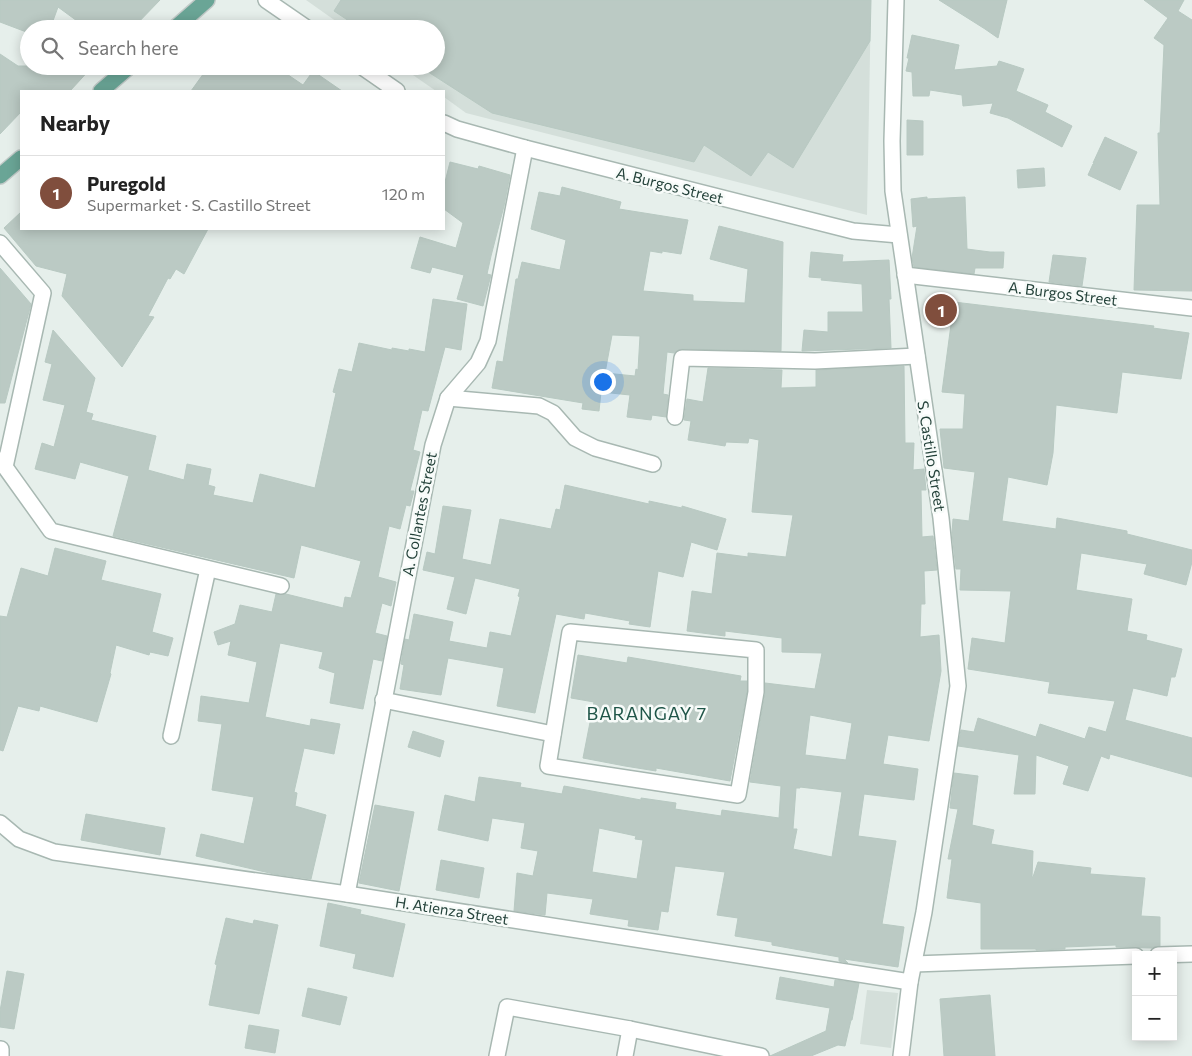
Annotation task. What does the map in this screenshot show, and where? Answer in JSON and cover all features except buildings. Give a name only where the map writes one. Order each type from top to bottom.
[{"type":"main road","points":[[183,20],[200,2]]},
{"type":"main road","points":[[102,90],[120,75]]},
{"type":"main road","points":[[0,176],[20,159]]},
{"type":"street","points":[[266,0],[295,20]]},
{"type":"street","name":"S. Castillo Street","points":[[896,0],[892,140],[893,191],[941,518],[958,686],[924,912],[910,982],[901,1056]]},
{"type":"street","points":[[374,75],[396,90]]},
{"type":"street","name":"A. Burgos Street","points":[[445,123],[457,129],[525,148],[853,231],[899,235]]},
{"type":"street","name":"A. Collantes Street","points":[[347,894],[433,446],[448,398],[478,363],[488,341],[525,148]]},
{"type":"street","points":[[0,243],[43,293],[2,464],[51,530],[281,586]]},
{"type":"street","name":"A. Burgos Street","points":[[905,275],[1192,308]]},
{"type":"street","points":[[674,416],[682,358],[815,361],[916,356]]},
{"type":"street","points":[[448,398],[539,406],[553,413],[575,438],[595,448],[653,464]]},
{"type":"street","points":[[171,736],[208,569]]},
{"type":"street","points":[[570,632],[756,650],[756,692],[738,795],[548,766],[553,734],[570,632]]},
{"type":"street","points":[[383,700],[553,734]]},
{"type":"street","name":"H. Atienza Street","points":[[0,823],[19,839],[54,852],[347,894],[910,982]]},
{"type":"street","points":[[1177,954],[1192,954]]},
{"type":"street","points":[[914,964],[1132,956]]},
{"type":"street","points":[[497,1056],[506,1007],[630,1029],[761,1056]]},
{"type":"street","points":[[625,1056],[630,1029]]},
{"type":"street","points":[[0,1049],[2,1049],[1,1056]]},
{"type":"shaded area","points":[[306,0],[871,0],[867,215],[466,113],[445,98],[445,90],[435,90],[413,75],[445,75],[445,20],[334,20]]},
{"type":"shaded area","points":[[867,990],[898,993],[891,1048],[860,1044]]},
{"type":"place","name":"Puregold","points":[[941,310]]},
{"type":"district","name":"BARANGAY 7","points":[[647,713]]}]
